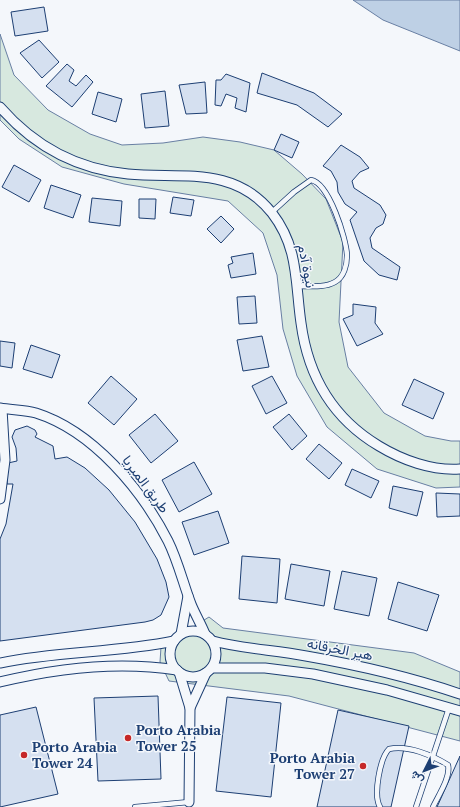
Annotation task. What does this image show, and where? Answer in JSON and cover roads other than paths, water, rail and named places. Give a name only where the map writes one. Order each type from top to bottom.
[{"type":"street","name":"نيوة آدم","points":[[0,107],[14,123],[39,144],[66,158],[97,168],[128,174],[194,175],[219,179],[240,187],[257,198],[272,213],[286,234],[292,252],[298,286],[305,350],[313,373],[325,396],[343,418],[361,435],[393,455],[426,466],[460,469]]},
{"type":"street","points":[[0,499],[5,447],[1,408]]},
{"type":"street","name":"طريق الميريا","points":[[1,408],[36,413],[78,435],[110,460],[132,485],[158,524],[180,568],[188,595],[205,634]]},
{"type":"street","name":"طريق الميريا","points":[[181,634],[188,595]]},
{"type":"street","points":[[189,802],[190,708],[178,671],[171,659],[170,650],[174,641],[181,634],[193,630],[205,634],[213,641],[216,656],[190,708]]},
{"type":"street","points":[[0,663],[46,655],[142,647],[174,641]]},
{"type":"street","name":"هير الخرقانه","points":[[213,641],[232,646],[305,656],[393,673],[460,694]]},
{"type":"street","points":[[0,682],[49,672],[124,665],[178,671],[195,677],[209,670],[265,668],[312,674],[387,690],[460,711]]},
{"type":"lane","points":[[272,213],[294,192],[311,180],[316,181],[322,186],[329,197],[347,255],[344,273],[336,282],[328,285],[298,286]]},
{"type":"lane","points":[[416,807],[449,708]]},
{"type":"lane","points":[[380,807],[377,799],[377,792],[381,766],[385,753],[389,749],[397,747],[433,757],[448,766],[449,769],[433,807]]},
{"type":"lane","points":[[136,807],[189,802]]},
{"type":"water","points":[[353,0],[460,0],[460,51],[383,20]]},
{"type":"place","name":"Porto Arabia Tower 25","points":[[128,738]]},
{"type":"place","name":"Porto Arabia Tower 24","points":[[24,755]]},
{"type":"place","name":"Porto Arabia Tower 27","points":[[363,766]]}]
